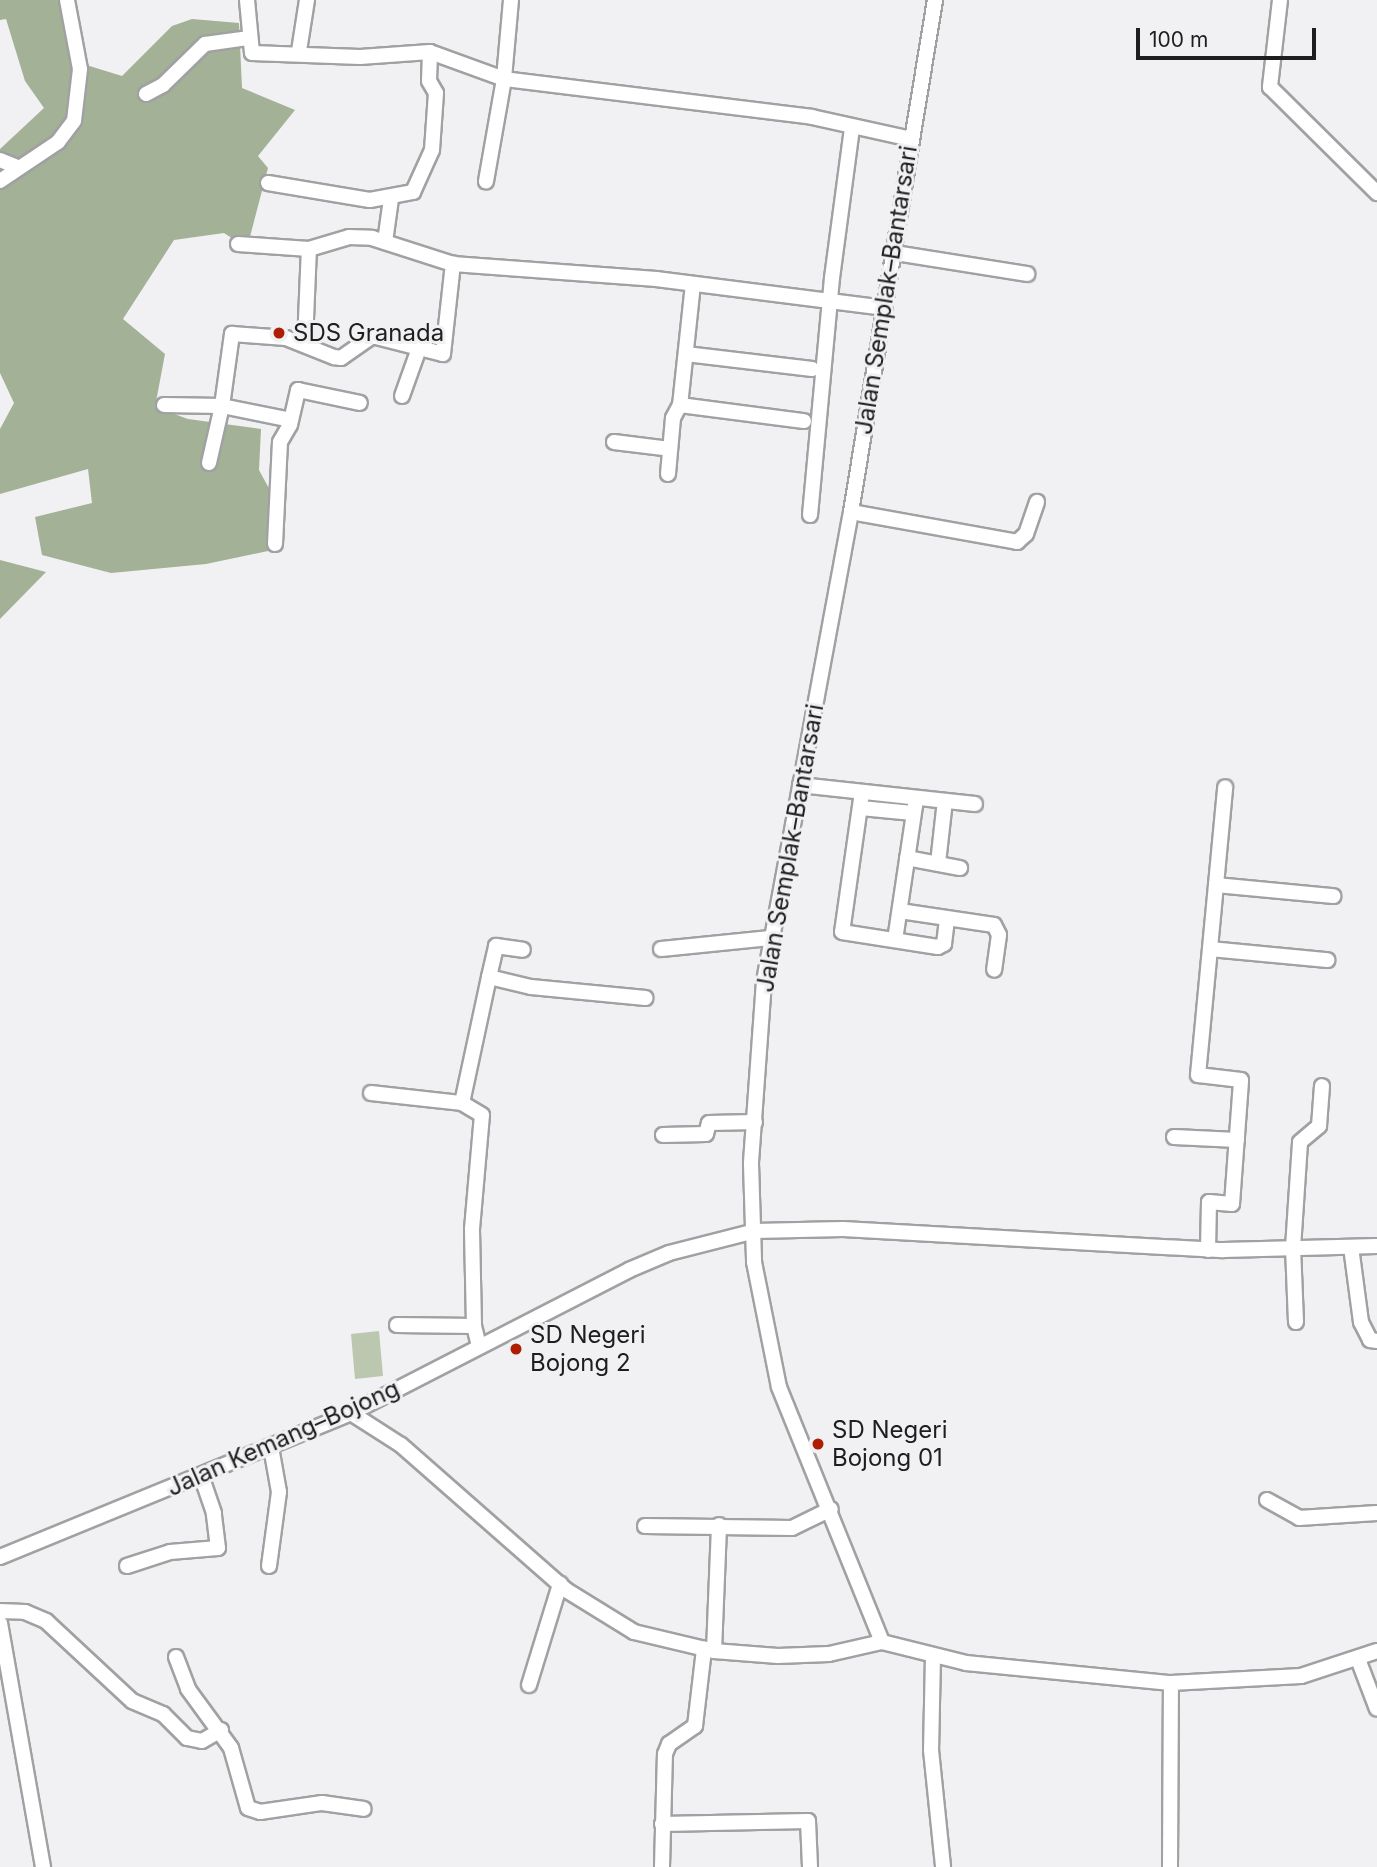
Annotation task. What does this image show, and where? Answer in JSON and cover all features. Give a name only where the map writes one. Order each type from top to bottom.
[{"type":"street","points":[[0,181],[67,133],[79,106],[78,48],[67,0]]},
{"type":"street","points":[[247,0],[248,38],[252,52],[299,51],[360,57],[430,52],[504,79],[812,117],[852,129],[911,139]]},
{"type":"street","points":[[299,51],[307,0]]},
{"type":"street","points":[[486,181],[504,79],[511,0]]},
{"type":"street","name":"Jalan Semplak–Bantarsari","points":[[882,1642],[831,1509],[816,1483],[779,1387],[754,1262],[755,1122],[770,938],[851,512],[935,0]]},
{"type":"street","points":[[1280,0],[1270,87],[1377,194]]},
{"type":"street","points":[[146,94],[163,85],[205,44],[248,38]]},
{"type":"street","points":[[268,183],[370,200],[391,199],[418,187],[432,150],[436,93],[429,81],[430,52]]},
{"type":"street","points":[[810,515],[829,301],[852,129]]},
{"type":"street","points":[[0,160],[17,167]]},
{"type":"street","points":[[386,243],[391,199]]},
{"type":"street","points":[[238,244],[309,249],[349,237],[386,243],[453,264],[693,284],[885,308]]},
{"type":"street","points":[[304,342],[309,249]]},
{"type":"street","points":[[895,253],[1027,274]]},
{"type":"street","points":[[209,463],[222,406],[232,334],[304,342],[341,358],[372,336],[418,351],[445,352],[453,264]]},
{"type":"street","points":[[668,474],[673,418],[680,405],[693,284]]},
{"type":"street","points":[[402,396],[418,351]]},
{"type":"street","points":[[686,354],[812,369]]},
{"type":"street","points":[[275,544],[280,442],[291,420],[300,389],[360,403]]},
{"type":"street","points":[[164,405],[222,406],[291,420]]},
{"type":"street","points":[[680,405],[804,421]]},
{"type":"street","points":[[614,442],[670,449]]},
{"type":"street","points":[[851,512],[1017,542],[1026,534],[1037,502]]},
{"type":"street","points":[[800,785],[862,792],[915,806]]},
{"type":"street","points":[[1208,1250],[1209,1202],[1232,1204],[1241,1080],[1198,1075],[1225,787]]},
{"type":"street","points":[[862,792],[840,929],[942,947],[947,920]]},
{"type":"street","points":[[861,807],[915,806],[945,801],[975,804]]},
{"type":"street","points":[[938,863],[945,801]]},
{"type":"street","points":[[895,940],[915,806]]},
{"type":"street","points":[[907,858],[960,868]]},
{"type":"street","points":[[1216,885],[1333,895]]},
{"type":"street","points":[[900,911],[999,930],[994,970]]},
{"type":"street","points":[[661,949],[770,938]]},
{"type":"street","points":[[462,1103],[496,946],[523,950]]},
{"type":"street","points":[[1210,949],[1327,960]]},
{"type":"street","points":[[489,977],[603,996],[645,998]]},
{"type":"street","points":[[1296,1322],[1293,1248],[1301,1138],[1318,1126],[1322,1086]]},
{"type":"street","points":[[370,1093],[462,1103],[482,1115],[472,1229],[474,1326],[479,1346]]},
{"type":"street","points":[[663,1135],[706,1134],[709,1123],[755,1122]]},
{"type":"street","points":[[1174,1137],[1237,1140]]},
{"type":"street","name":"Jalan Kemang–Bojong","points":[[0,1557],[351,1413],[479,1346],[669,1253],[755,1231],[843,1229],[1208,1250],[1377,1246]]},
{"type":"street","points":[[1352,1247],[1358,1311],[1368,1337],[1377,1341]]},
{"type":"street","points":[[397,1325],[474,1326]]},
{"type":"street","points":[[351,1413],[401,1445],[560,1584],[634,1632],[709,1650],[803,1656],[882,1642],[933,1656],[991,1666],[1171,1683],[1288,1678],[1358,1659],[1377,1651]]},
{"type":"street","points":[[269,1566],[279,1492],[271,1447]]},
{"type":"street","points":[[127,1566],[170,1552],[218,1548],[214,1513],[201,1476]]},
{"type":"street","points":[[1267,1500],[1299,1518],[1377,1513]]},
{"type":"street","points":[[645,1526],[792,1528],[831,1509]]},
{"type":"street","points":[[662,1867],[665,1754],[669,1744],[696,1723],[709,1650],[719,1525]]},
{"type":"street","points":[[529,1685],[560,1584]]},
{"type":"street","points":[[0,1611],[25,1612],[46,1621],[96,1663],[132,1701],[163,1714],[187,1738],[202,1741],[221,1730]]},
{"type":"street","points":[[0,1623],[43,1867]]},
{"type":"street","points":[[933,1656],[931,1750],[943,1867]]},
{"type":"street","points":[[176,1657],[205,1718],[221,1730],[248,1808],[260,1812],[322,1803],[364,1809]]},
{"type":"street","points":[[1358,1659],[1377,1709]]},
{"type":"street","points":[[1170,1867],[1171,1683]]},
{"type":"street","points":[[662,1824],[808,1821],[810,1867]]},
{"type":"green space","points":[[0,0],[67,0],[72,36],[69,53],[83,64],[122,76],[172,26],[192,19],[239,23],[242,88],[295,110],[258,156],[268,168],[247,248],[224,233],[174,240],[123,319],[165,354],[155,407],[188,419],[261,429],[259,470],[279,507],[282,548],[206,564],[111,573],[42,555],[35,517],[92,503],[88,469],[0,494],[0,429],[14,403],[0,373],[0,149],[44,108],[25,81],[6,19],[0,20]]},
{"type":"green space","points":[[0,560],[46,572],[0,619]]},
{"type":"green space","points":[[379,1331],[383,1376],[355,1379],[351,1334]]},
{"type":"place","name":"SDS Granada","points":[[279,333]]},
{"type":"place","name":"SD Negeri Bojong 2","points":[[516,1349]]},
{"type":"place","name":"SD Negeri Bojong 01","points":[[818,1444]]}]
